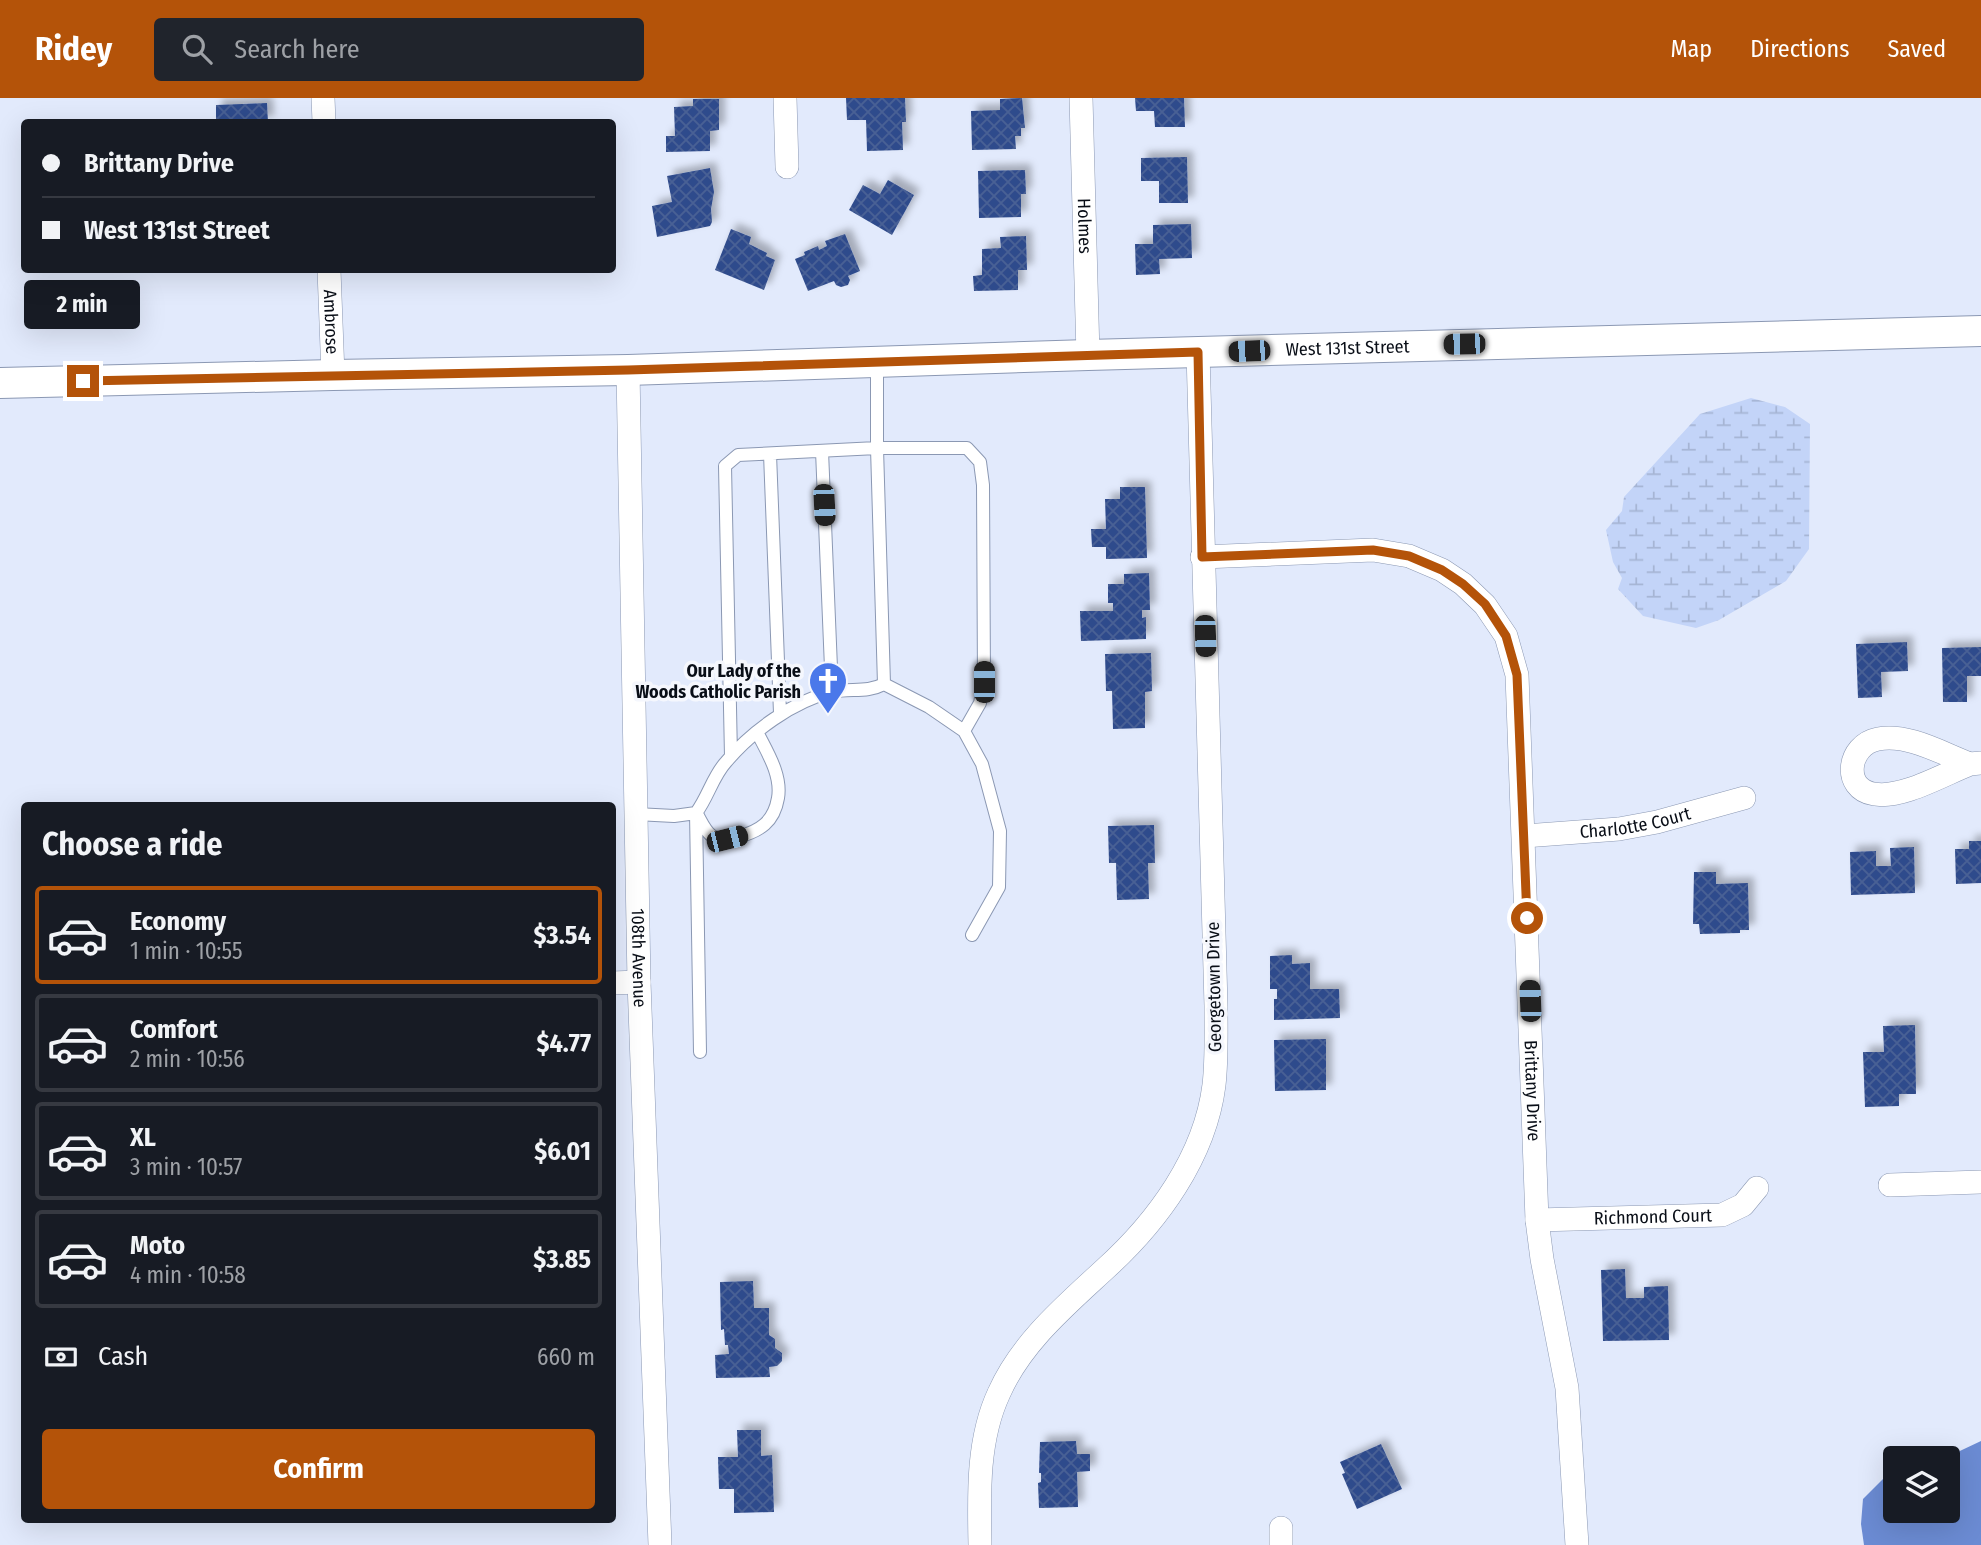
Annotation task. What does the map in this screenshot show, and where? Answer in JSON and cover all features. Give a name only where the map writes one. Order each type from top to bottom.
[{"type":"street","points":[[323,98],[324,119]]},
{"type":"street","points":[[785,98],[787,167]]},
{"type":"street","name":"Holmes","points":[[1081,98],[1088,355]]},
{"type":"street","name":"Ambrose","points":[[329,273],[332,374]]},
{"type":"street","name":"West 131st Street","points":[[0,383],[332,374],[628,370],[1981,331]]},
{"type":"street","name":"Georgetown Drive","points":[[980,1545],[979,1494],[985,1441],[991,1414],[1007,1377],[1038,1334],[1136,1240],[1157,1214],[1177,1185],[1195,1150],[1214,1088],[1216,1006],[1198,352]]},
{"type":"street","name":"108th Avenue","points":[[628,370],[639,982],[660,1545]]},
{"type":"street","name":"Brittany Drive","points":[[1202,557],[1373,550],[1409,556],[1442,570],[1463,584],[1485,604],[1506,636],[1517,675],[1538,1220],[1542,1259],[1567,1388],[1577,1545]]},
{"type":"street","name":"Charlotte Court","points":[[1524,836],[1619,829],[1657,822],[1744,798]]},
{"type":"street","points":[[616,983],[639,982]]},
{"type":"street","points":[[1890,1185],[1981,1182]]},
{"type":"street","name":"Richmond Court","points":[[1538,1220],[1722,1215],[1743,1205],[1757,1188]]},
{"type":"street","points":[[648,1545],[660,1545]]},
{"type":"lane","points":[[877,362],[884,684]]},
{"type":"lane","points":[[731,756],[725,466],[738,456],[877,448],[967,448],[980,462],[983,485],[984,682],[980,703],[964,732]]},
{"type":"lane","points":[[822,451],[832,692]]},
{"type":"lane","points":[[770,454],[779,713]]},
{"type":"lane","points":[[700,1052],[696,813],[724,763],[779,713],[832,692],[872,690],[884,684]]},
{"type":"lane","points":[[884,684],[929,707],[964,732],[982,764],[1000,831],[999,887],[972,935]]},
{"type":"lane","points":[[696,813],[713,837],[727,839],[755,832],[773,815],[778,796],[777,777],[758,732]]},
{"type":"lane","points":[[636,814],[674,816],[696,813]]},
{"type":"green space","points":[[1751,398],[1785,407],[1810,424],[1809,549],[1786,581],[1719,620],[1696,628],[1643,616],[1618,589],[1622,578],[1613,562],[1606,530],[1622,511],[1624,497],[1700,414]]},
{"type":"water","points":[[1981,1441],[1981,1545],[1864,1545],[1861,1524],[1863,1499],[1883,1479],[1883,1523],[1960,1523],[1960,1451]]},
{"type":"building","points":[[846,98],[905,98],[903,150],[867,151],[866,120],[847,120]]},
{"type":"building","points":[[1022,98],[1025,128],[1021,128],[1021,136],[1015,136],[1016,149],[972,150],[971,111],[1000,110],[1000,99]]},
{"type":"building","points":[[1135,98],[1184,98],[1185,127],[1155,127],[1154,111],[1136,111]]},
{"type":"building","points":[[693,99],[719,99],[719,130],[710,131],[710,151],[666,152],[666,136],[675,136],[674,107],[693,106]]},
{"type":"building","points":[[267,103],[268,119],[216,119],[216,105]]},
{"type":"building","points":[[1187,157],[1188,203],[1159,203],[1159,181],[1141,181],[1141,158]]},
{"type":"building","points":[[710,168],[714,192],[710,226],[657,237],[652,206],[672,202],[667,176]]},
{"type":"building","points":[[1025,170],[1026,194],[1021,194],[1021,217],[979,218],[978,171]]},
{"type":"building","points":[[888,180],[914,195],[892,235],[849,210],[863,185],[880,194]]},
{"type":"building","points":[[1191,224],[1192,258],[1159,259],[1160,274],[1136,275],[1135,244],[1153,244],[1153,225]]},
{"type":"building","points":[[731,229],[751,237],[749,244],[775,260],[764,290],[715,270]]},
{"type":"building","points":[[845,234],[860,271],[848,276],[848,285],[841,287],[834,281],[808,291],[795,259],[818,246],[819,250],[827,246],[825,241]]},
{"type":"building","points":[[1026,236],[1027,270],[1018,270],[1018,290],[974,291],[973,276],[982,275],[982,249],[1001,248],[1000,237]]},
{"type":"building","points":[[1120,487],[1145,487],[1147,558],[1106,559],[1106,547],[1092,547],[1091,529],[1106,529],[1105,499],[1120,499]]},
{"type":"building","points":[[1149,573],[1150,610],[1142,610],[1142,618],[1146,617],[1146,639],[1081,641],[1080,611],[1113,611],[1113,603],[1108,603],[1108,584],[1124,584],[1124,574]]},
{"type":"building","points":[[1907,642],[1908,671],[1881,672],[1882,697],[1858,698],[1856,644]]},
{"type":"building","points":[[1981,647],[1981,676],[1967,676],[1967,702],[1943,702],[1942,648]]},
{"type":"building","points":[[1151,653],[1152,691],[1145,692],[1145,728],[1113,729],[1112,691],[1106,691],[1105,654]]},
{"type":"building","points":[[1154,825],[1155,863],[1148,863],[1149,899],[1117,900],[1116,863],[1109,863],[1108,826]]},
{"type":"building","points":[[1969,841],[1981,841],[1981,883],[1956,884],[1955,849],[1969,849]]},
{"type":"building","points":[[1914,847],[1915,893],[1851,895],[1850,852],[1876,851],[1876,866],[1891,866],[1890,848]]},
{"type":"building","points":[[1694,872],[1716,872],[1716,884],[1748,883],[1749,930],[1740,930],[1740,933],[1700,934],[1699,924],[1693,924]]},
{"type":"building","points":[[1292,955],[1292,964],[1310,963],[1310,989],[1339,989],[1340,1018],[1274,1020],[1277,989],[1270,989],[1270,956]]},
{"type":"building","points":[[1915,1025],[1916,1094],[1899,1094],[1899,1106],[1865,1107],[1863,1052],[1884,1052],[1883,1026]]},
{"type":"building","points":[[1326,1039],[1326,1090],[1275,1091],[1274,1040]]},
{"type":"building","points":[[1625,1269],[1626,1298],[1644,1298],[1644,1287],[1668,1286],[1669,1340],[1603,1341],[1601,1270]]},
{"type":"building","points":[[753,1281],[754,1308],[769,1308],[769,1335],[775,1339],[775,1348],[782,1353],[782,1361],[777,1366],[769,1367],[770,1377],[716,1378],[715,1355],[729,1354],[728,1345],[725,1345],[724,1329],[721,1330],[720,1282]]},
{"type":"building","points":[[737,1430],[761,1430],[761,1456],[772,1455],[774,1512],[734,1513],[734,1489],[719,1489],[718,1457],[738,1457]]},
{"type":"building","points":[[1076,1441],[1077,1454],[1090,1454],[1090,1471],[1077,1472],[1078,1507],[1039,1508],[1040,1442]]},
{"type":"building","points":[[1381,1444],[1402,1489],[1357,1509],[1342,1474],[1345,1473],[1340,1462]]},
{"type":"place","name":"Our Lady of the Woods Catholic Parish","points":[[828,715]]},
{"type":"route","points":[[83,381],[628,370],[1198,352],[1202,557],[1373,550],[1409,556],[1442,570],[1463,584],[1485,604],[1506,636],[1517,675],[1527,918]]}]
